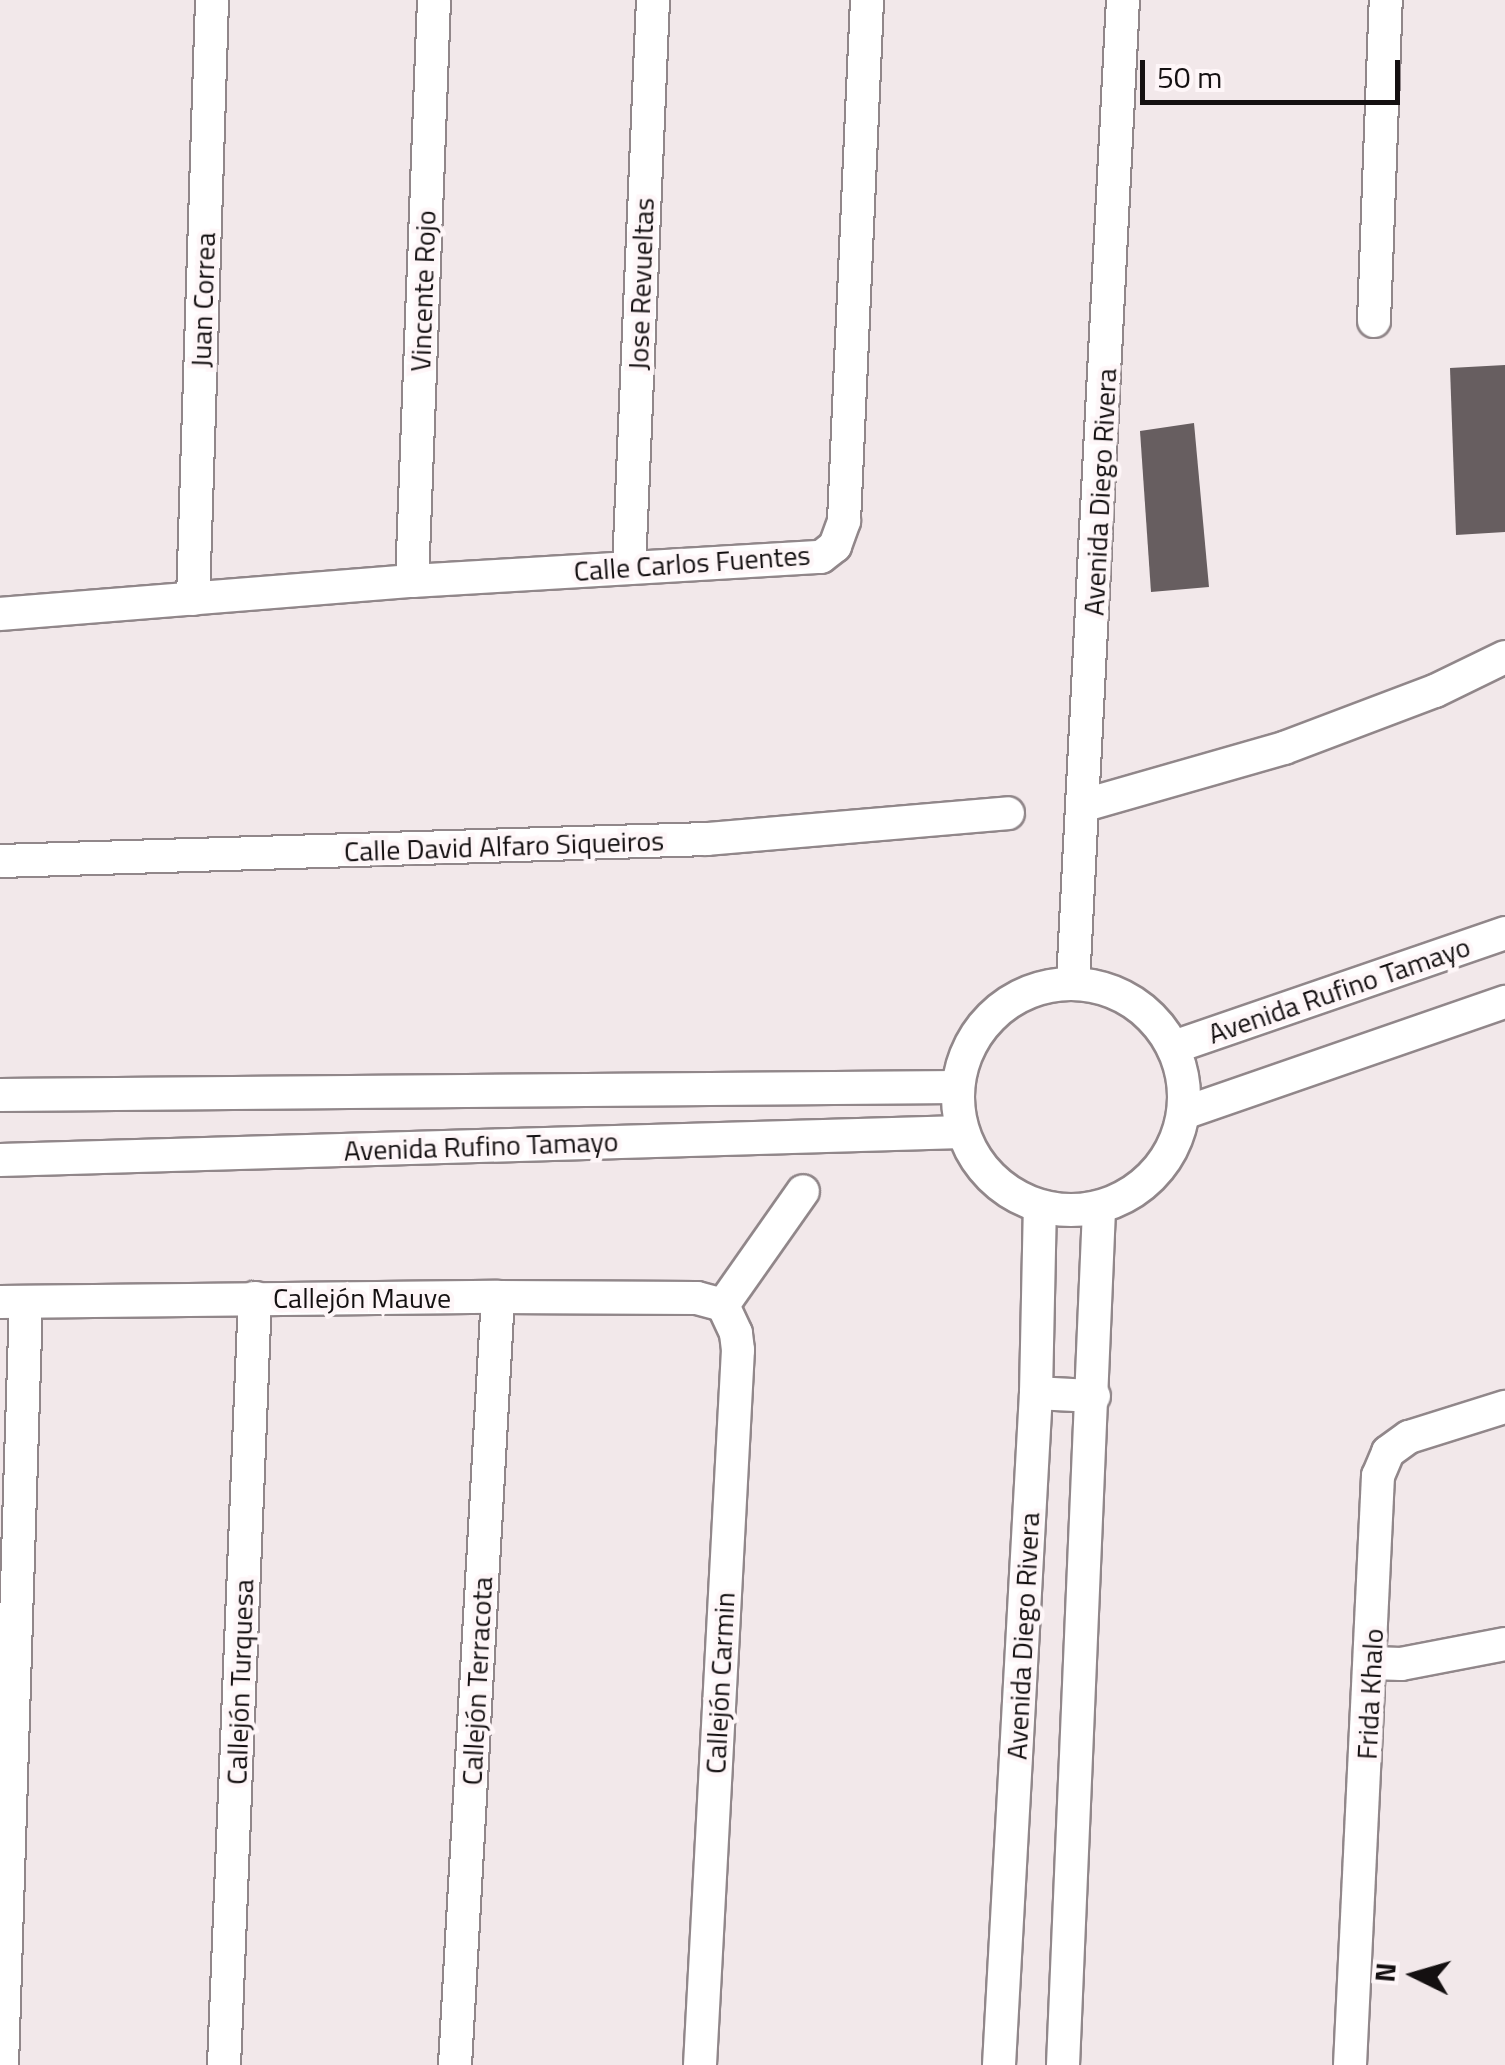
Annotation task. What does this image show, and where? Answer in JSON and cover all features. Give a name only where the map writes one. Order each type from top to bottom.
[{"type":"street","name":"Juan Correa","points":[[194,599],[212,0]]},
{"type":"street","name":"Vincente Rojo","points":[[412,581],[434,0]]},
{"type":"street","name":"Jose Revueltas","points":[[629,568],[653,0]]},
{"type":"street","name":"Calle Carlos Fuentes","points":[[0,614],[412,581],[806,561],[821,556],[841,535],[867,0]]},
{"type":"street","name":"Avenida Diego Rivera","points":[[1073,983],[1085,805],[1122,0]]},
{"type":"street","points":[[1374,321],[1386,0]]},
{"type":"street","points":[[1085,805],[1284,748],[1435,691],[1505,658]]},
{"type":"street","name":"Calle David Alfaro Siqueiros","points":[[0,862],[706,840],[1008,813]]},
{"type":"street","name":"Avenida Rufino Tamayo","points":[[1174,1047],[1505,933]]},
{"type":"street","points":[[1073,983],[1104,988],[1133,1001],[1156,1021],[1174,1047],[1184,1080],[1184,1113],[1174,1146],[1156,1174],[1130,1195],[1100,1208],[1069,1212],[1040,1207],[1006,1191],[980,1165],[963,1132],[958,1087],[964,1059],[995,1012],[1044,986],[1073,983]]},
{"type":"street","points":[[1184,1113],[1505,1002]]},
{"type":"street","name":"Avenida Rufino Tamayo","points":[[0,1095],[958,1087]]},
{"type":"street","name":"Avenida Rufino Tamayo","points":[[0,1160],[963,1132]]},
{"type":"street","points":[[723,1305],[804,1191]]},
{"type":"street","name":"Avenida Diego Rivera","points":[[998,2065],[1036,1393],[1040,1207]]},
{"type":"street","points":[[1063,2065],[1100,1208]]},
{"type":"street","name":"Callejón Mauve","points":[[13,1302],[498,1297],[697,1298],[723,1305]]},
{"type":"street","name":"Callejón Terracota","points":[[455,2065],[498,1297]]},
{"type":"street","name":"Callejón Turquesa","points":[[224,2065],[255,1298]]},
{"type":"street","points":[[2,2065],[13,1302]]},
{"type":"street","name":"Callejón Carmin","points":[[700,2065],[738,1350],[736,1333],[723,1305]]},
{"type":"street","points":[[1036,1393],[1094,1396]]},
{"type":"street","name":"Frida Khalo","points":[[1350,2065],[1372,1663],[1376,1490],[1388,1452],[1409,1438],[1505,1408]]},
{"type":"street","points":[[1372,1663],[1401,1664],[1503,1652]]},
{"type":"building","points":[[1505,365],[1505,532],[1456,535],[1450,368]]},
{"type":"building","points":[[1194,423],[1209,587],[1151,592],[1140,431]]}]
